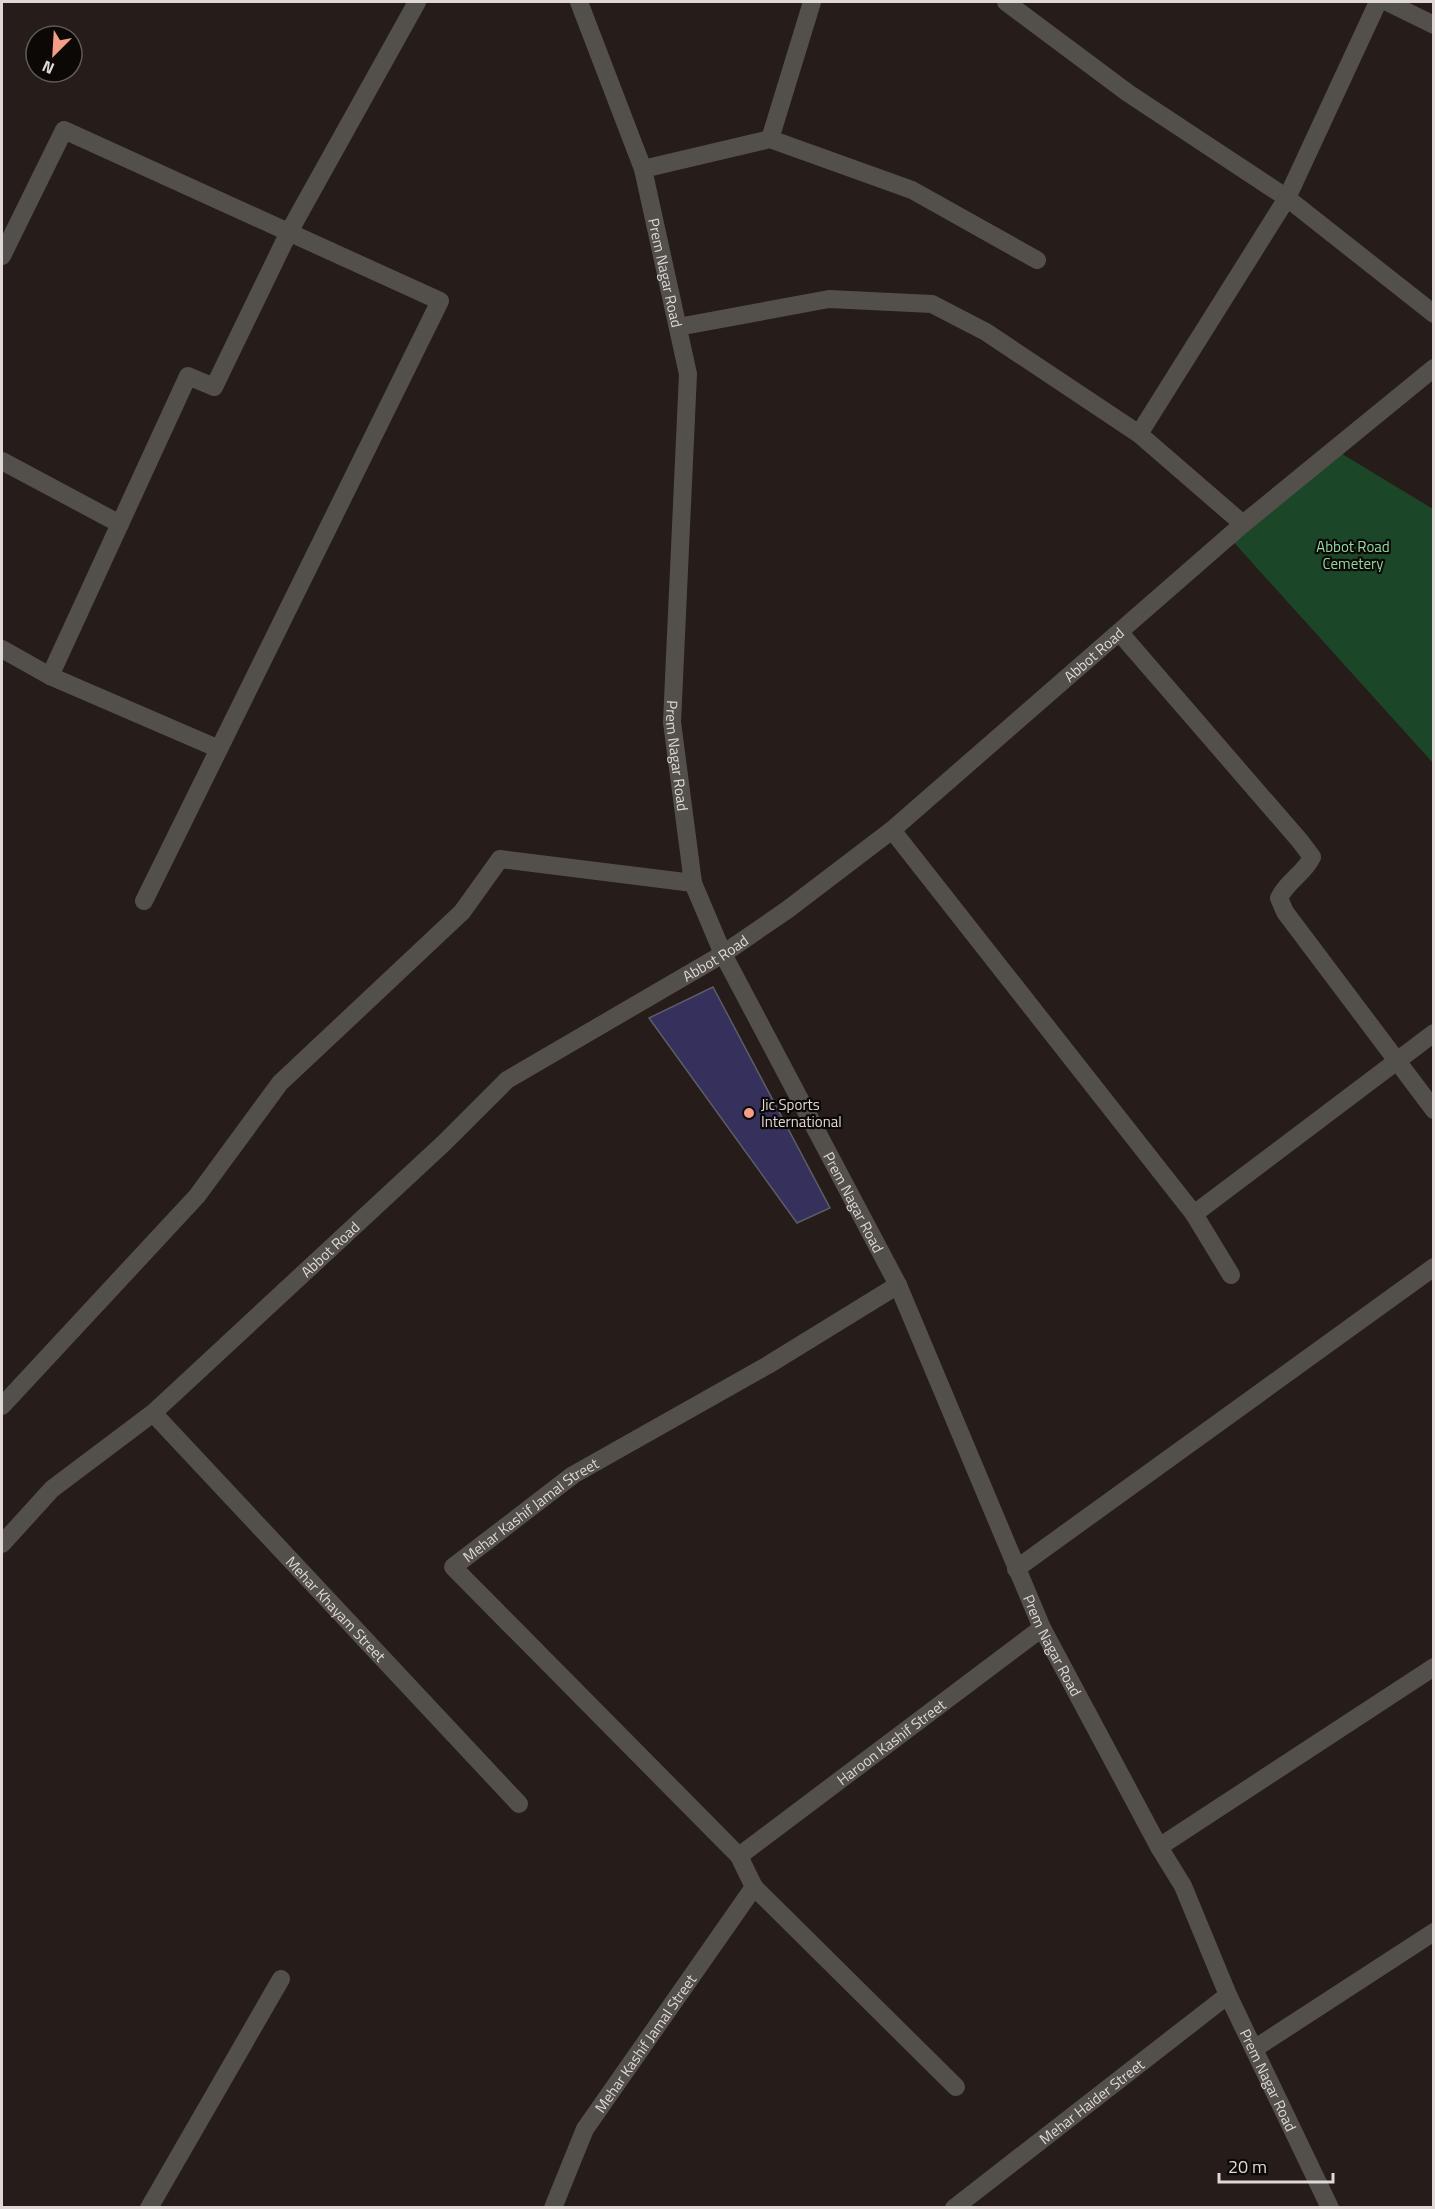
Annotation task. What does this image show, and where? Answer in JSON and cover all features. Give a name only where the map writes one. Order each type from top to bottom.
[{"type":"street","points":[[50,676],[188,376],[214,387],[289,232],[417,2]]},
{"type":"street","name":"Prem Nagar Road","points":[[579,2],[643,169],[688,374],[672,722],[693,883],[723,954],[898,1285],[1042,1628],[1159,1847],[1183,1886],[1228,1995],[1330,2208]]},
{"type":"street","points":[[770,139],[812,2]]},
{"type":"street","points":[[1006,2],[1128,93],[1287,198],[1434,314]]},
{"type":"street","points":[[1139,434],[1287,198],[1378,2]]},
{"type":"street","points":[[1387,2],[1434,25]]},
{"type":"street","points":[[2,256],[64,130],[440,301],[144,901]]},
{"type":"street","points":[[643,169],[770,139],[912,190],[1037,260]]},
{"type":"street","points":[[678,327],[829,299],[932,304],[986,332],[1139,434],[1243,524]]},
{"type":"street","name":"Abbot Road","points":[[2,1544],[52,1489],[153,1413],[444,1143],[507,1080],[723,954],[788,909],[892,830],[1243,524],[1434,368]]},
{"type":"street","points":[[2,461],[120,524]]},
{"type":"street","points":[[1120,633],[1312,857],[1308,866],[1284,887],[1280,898],[1285,912],[1434,1110]]},
{"type":"street","points":[[2,649],[50,676],[219,749]]},
{"type":"street","points":[[892,830],[1194,1214],[1232,1275]]},
{"type":"street","points":[[2,1406],[197,1196],[280,1083],[462,912],[500,859],[693,883]]},
{"type":"street","points":[[1194,1214],[1434,1033]]},
{"type":"street","points":[[1016,1569],[1434,1267]]},
{"type":"street","name":"Mehar Kashif Jamal Street","points":[[898,1285],[768,1365],[573,1475],[453,1567],[739,1856],[754,1887],[956,2087]]},
{"type":"street","name":"Mehar Khayam Street","points":[[153,1413],[519,1804]]},
{"type":"street","name":"Haroon Kashif Street","points":[[739,1856],[1042,1628]]},
{"type":"street","points":[[1159,1847],[1434,1667]]},
{"type":"street","name":"Mehar Kashif Jamal Street","points":[[553,2208],[585,2129],[754,1887]]},
{"type":"street","points":[[1254,2049],[1434,1932]]},
{"type":"street","points":[[149,2208],[281,1979]]},
{"type":"street","name":"Mehar Haider Street","points":[[954,2208],[1228,1995]]},
{"type":"green space","name":"Abbot Road Cemetery","points":[[1334,449],[1433,509],[1433,763],[1229,537]]},
{"type":"building","name":"Jic Sports International","points":[[713,987],[830,1208],[797,1223],[649,1018]]},
{"type":"place","name":"Jic Sports International","points":[[749,1113]]}]
